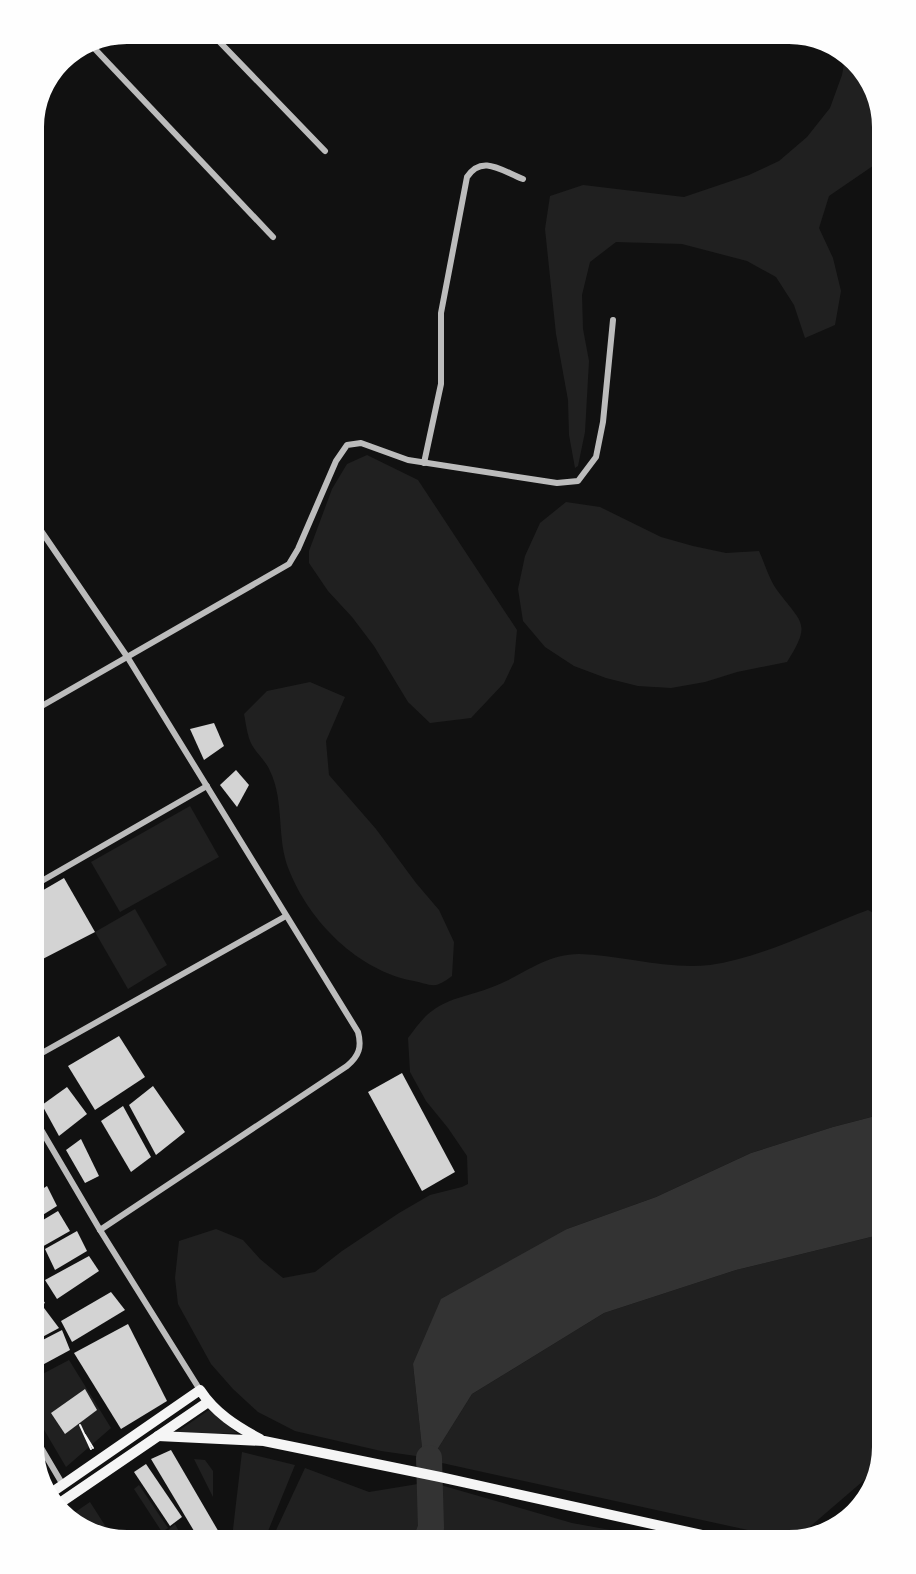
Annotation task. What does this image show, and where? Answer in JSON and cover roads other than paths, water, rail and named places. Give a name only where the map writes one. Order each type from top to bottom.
[{"type":"main road","points":[[55,1490],[201,1390],[208,1402],[234,1425],[264,1441]]},
{"type":"main road","points":[[63,1501],[208,1402]]},
{"type":"main road","points":[[158,1436],[264,1441],[408,1470],[679,1530]]},
{"type":"street","points":[[222,44],[325,151]]},
{"type":"street","points":[[96,50],[273,237]]},
{"type":"street","points":[[424,463],[441,384],[441,313],[467,177],[473,168],[481,165],[523,179]]},
{"type":"street","points":[[44,705],[289,564],[298,549],[336,460],[347,445],[361,442],[408,460],[424,463],[557,483],[578,481],[596,457],[603,422],[613,320]]},
{"type":"street","points":[[44,536],[128,658],[358,1032],[361,1042],[356,1059],[100,1230]]},
{"type":"street","points":[[44,880],[207,786]]},
{"type":"street","points":[[44,1052],[286,916]]},
{"type":"street","points":[[44,1135],[100,1230],[201,1390]]},
{"type":"street","points":[[44,1453],[63,1485]]},
{"type":"waterway","points":[[429,1458],[430,1530]]}]
